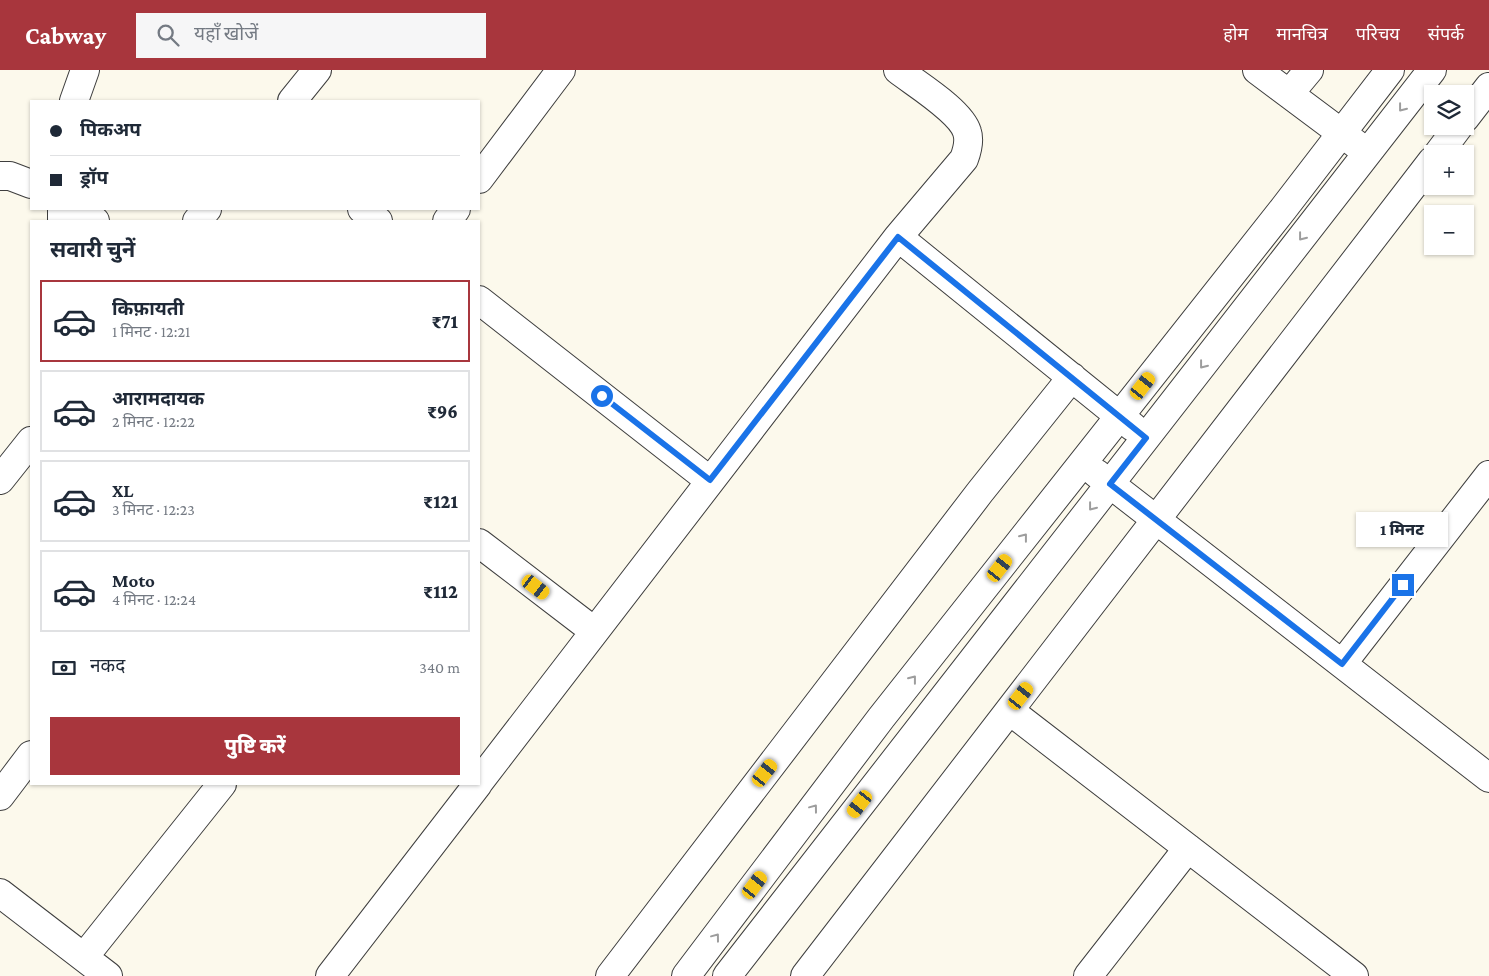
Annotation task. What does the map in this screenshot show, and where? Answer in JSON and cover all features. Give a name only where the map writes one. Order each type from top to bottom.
[{"type":"street","points":[[74,100],[85,70]]},
{"type":"street","points":[[293,100],[317,70]]},
{"type":"street","points":[[480,178],[561,70]]},
{"type":"street","points":[[480,780],[898,237],[964,159],[968,146],[967,133],[959,118],[898,70]]},
{"type":"street","points":[[1257,70],[1368,153]]},
{"type":"street","points":[[1290,94],[1308,70]]},
{"type":"street","points":[[686,976],[881,718],[1390,70]]},
{"type":"street","points":[[727,976],[1432,70]]},
{"type":"street","points":[[1474,106],[1489,87]]},
{"type":"street","points":[[805,976],[1424,171]]},
{"type":"street","points":[[0,176],[10,176],[30,184]]},
{"type":"street","points":[[80,210],[94,220]]},
{"type":"street","points":[[198,220],[206,210]]},
{"type":"street","points":[[363,210],[377,220]]},
{"type":"street","points":[[898,237],[1146,438]]},
{"type":"street","points":[[480,301],[710,480]]},
{"type":"street","points":[[610,976],[980,492],[1072,377]]},
{"type":"street","points":[[0,480],[30,442]]},
{"type":"street","points":[[1083,463],[1489,778]]},
{"type":"street","points":[[1342,664],[1489,475]]},
{"type":"street","points":[[480,543],[594,631]]},
{"type":"street","points":[[1010,711],[1354,976]]},
{"type":"street","points":[[0,796],[30,756]]},
{"type":"street","points":[[84,957],[221,785]]},
{"type":"street","points":[[330,976],[476,785]]},
{"type":"street","points":[[1088,976],[1188,848]]},
{"type":"street","points":[[2,900],[108,976]]},
{"type":"route","points":[[602,396],[710,480],[898,237],[1146,438],[1110,484],[1342,664],[1403,585]]}]
